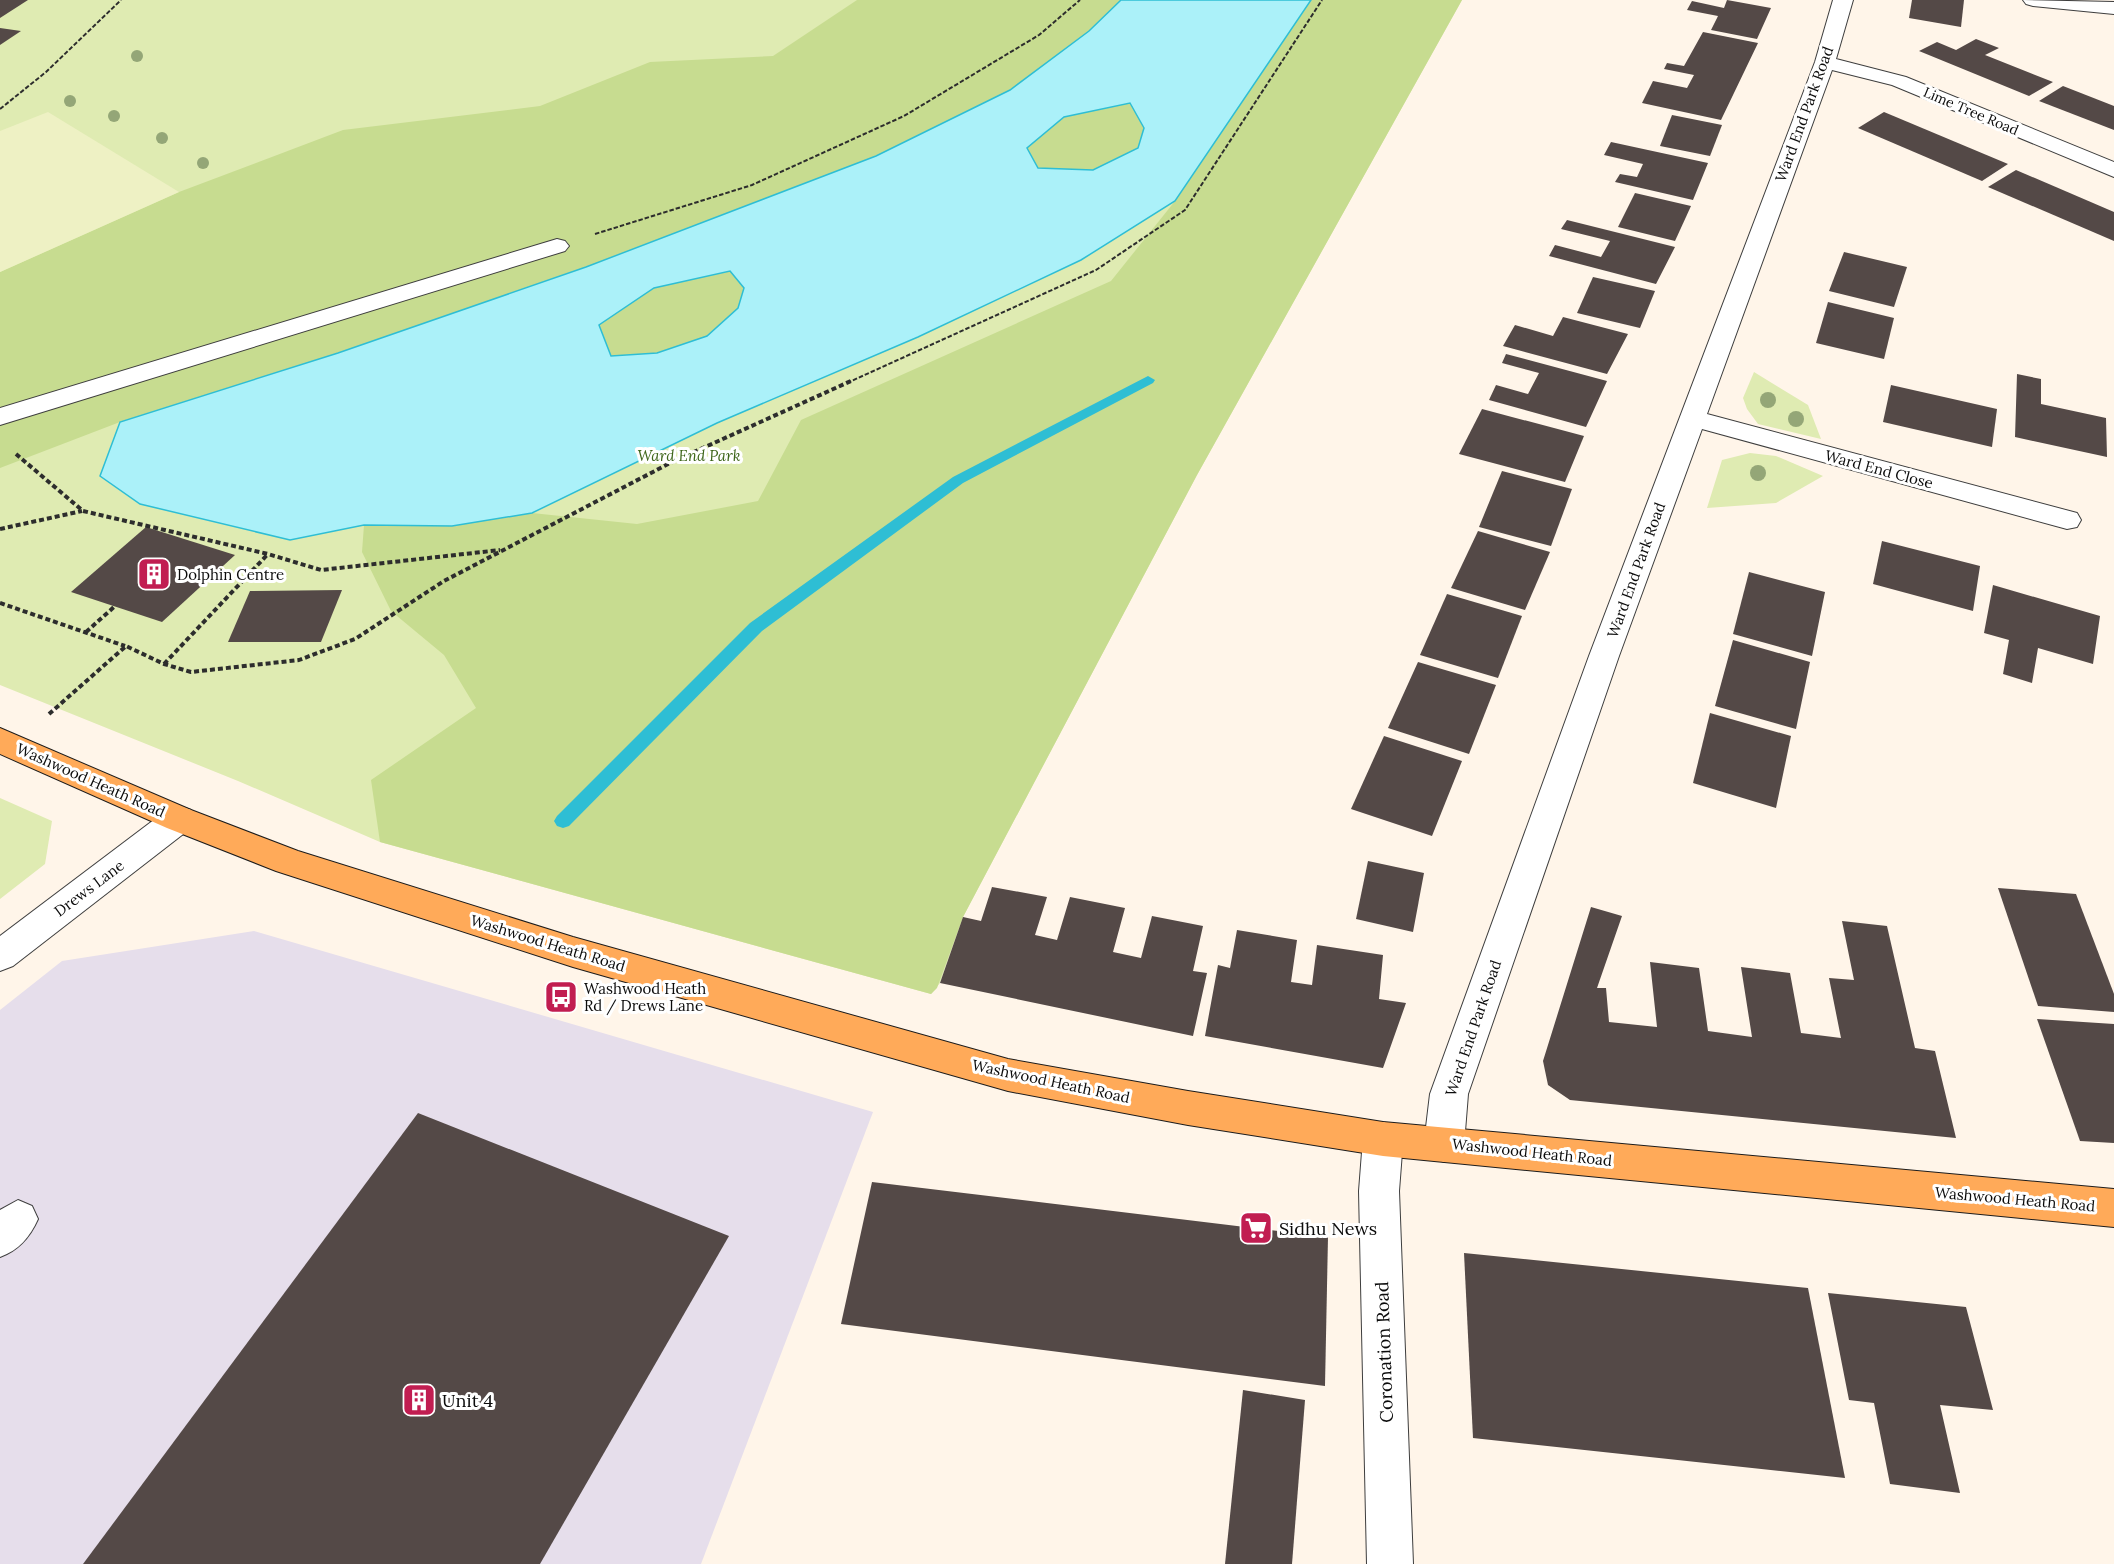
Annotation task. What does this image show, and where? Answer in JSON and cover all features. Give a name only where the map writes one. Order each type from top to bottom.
[{"type":"main road","name":"Washwood Heath Road","points":[[6,743],[179,819],[288,861],[573,952],[1008,1075],[1188,1108],[1383,1139],[2114,1208]]},
{"type":"street","name":"Ward End Park Road","points":[[1444,1144],[1449,1094],[1691,418],[1825,62],[1842,0]]},
{"type":"street","points":[[2033,0],[2114,9]]},
{"type":"street","name":"Lime Tree Road","points":[[1825,62],[1899,81],[2114,170]]},
{"type":"street","points":[[0,417],[557,246]]},
{"type":"street","name":"Ward End Close","points":[[1691,418],[2067,520]]},
{"type":"street","name":"Drews Lane","points":[[0,956],[179,819]]},
{"type":"street","name":"Coronation Road","points":[[1383,1139],[1380,1209],[1390,1564]]},
{"type":"path","points":[[0,109],[45,72],[121,0]]},
{"type":"path","points":[[557,246],[752,185],[904,116],[1039,35],[1080,0]]},
{"type":"path","points":[[0,603],[126,646],[164,664],[191,672],[299,660],[355,639],[444,581],[672,462],[1105,264],[1185,210],[1322,0]]},
{"type":"path","points":[[25,449],[15,453],[83,511]]},
{"type":"path","points":[[0,529],[83,511],[268,554],[321,570],[500,550]]},
{"type":"path","points":[[164,664],[268,554]]},
{"type":"path","points":[[85,633],[114,607]]},
{"type":"path","points":[[6,743],[126,646]]},
{"type":"shaded area","points":[[254,931],[873,1112],[701,1564],[0,1564],[0,1010],[62,961]]},
{"type":"green space","name":"Ward End Park","points":[[0,0],[1462,0],[1197,475],[963,917],[940,983],[931,994],[380,842],[238,781],[0,685]]},
{"type":"green space","points":[[857,0],[1121,0],[1089,31],[1010,90],[876,156],[586,267],[338,353],[120,422],[0,468],[0,272],[179,192],[343,130],[540,106],[650,62],[773,56]]},
{"type":"green space","points":[[1311,0],[1462,0],[1197,475],[963,917],[937,988],[931,994],[380,842],[371,780],[476,708],[444,655],[391,611],[362,552],[364,525],[452,526],[532,513],[637,524],[758,501],[801,420],[1111,281],[1175,201]]},
{"type":"green space","points":[[1131,103],[1144,129],[1138,148],[1093,171],[1038,168],[1027,148],[1064,117]]},
{"type":"green space","points":[[48,112],[179,192],[0,272],[0,131]]},
{"type":"green space","points":[[731,271],[744,288],[738,308],[707,336],[657,353],[611,357],[599,325],[654,288]]},
{"type":"green space","points":[[1754,372],[1808,405],[1821,439],[1758,424],[1747,409],[1743,398]]},
{"type":"green space","points":[[1750,453],[1776,456],[1823,476],[1776,503],[1707,508],[1722,460]]},
{"type":"green space","points":[[0,798],[52,821],[45,864],[0,899]]},
{"type":"water","points":[[1121,0],[1311,0],[1175,201],[1081,260],[918,337],[717,423],[532,513],[452,526],[364,525],[290,540],[140,504],[100,476],[120,422],[338,353],[586,267],[876,156],[1010,90],[1089,31]],"holes":[[[1130,103],[1144,128],[1138,148],[1093,170],[1038,168],[1027,148],[1064,117]],[[730,271],[744,288],[738,308],[707,336],[657,353],[611,356],[599,325],[654,288]]]},
{"type":"building","points":[[0,0],[28,0],[0,18]]},
{"type":"building","points":[[1727,0],[1771,8],[1757,39],[1711,30],[1718,16],[1687,10],[1692,1],[1724,8]]},
{"type":"building","points":[[1912,0],[1964,0],[1961,27],[1909,18]]},
{"type":"building","points":[[0,28],[21,31],[0,45]]},
{"type":"building","points":[[1703,32],[1758,43],[1721,120],[1642,103],[1653,81],[1687,88],[1694,75],[1664,69],[1667,63],[1684,66]]},
{"type":"building","points":[[1976,39],[1999,48],[1985,55],[2053,82],[2029,96],[1919,51],[1937,42],[1956,50]]},
{"type":"building","points":[[2063,86],[2114,106],[2114,130],[2039,101]]},
{"type":"building","points":[[1884,112],[2008,164],[1982,181],[1858,128]]},
{"type":"building","points":[[1672,115],[1722,125],[1710,156],[1660,146]]},
{"type":"building","points":[[1611,142],[1708,163],[1693,200],[1615,182],[1620,174],[1637,177],[1643,164],[1604,155]]},
{"type":"building","points":[[2016,170],[2114,212],[2114,241],[1988,187]]},
{"type":"building","points":[[1635,193],[1691,206],[1675,241],[1618,227]]},
{"type":"building","points":[[1567,220],[1675,247],[1656,284],[1549,256],[1555,245],[1601,257],[1610,241],[1561,229]]},
{"type":"building","points":[[1844,252],[1907,267],[1894,307],[1829,291]]},
{"type":"building","points":[[1593,277],[1655,291],[1640,328],[1577,313]]},
{"type":"building","points":[[1828,302],[1894,318],[1884,359],[1816,343]]},
{"type":"building","points":[[1563,317],[1628,334],[1607,374],[1503,346],[1515,325],[1553,336]]},
{"type":"building","points":[[1506,354],[1607,381],[1586,427],[1489,400],[1496,385],[1528,394],[1539,373],[1502,363]]},
{"type":"building","points":[[2017,374],[2041,379],[2041,404],[2106,418],[2107,457],[2015,437]]},
{"type":"building","points":[[1891,385],[1997,409],[1992,447],[1883,422]]},
{"type":"building","points":[[1482,409],[1584,436],[1565,482],[1459,454]]},
{"type":"building","points":[[1502,471],[1572,489],[1551,546],[1479,527]]},
{"type":"building","name":"Dolphin Centre","points":[[146,527],[235,555],[162,622],[71,592]]},
{"type":"building","points":[[1478,531],[1550,552],[1525,610],[1451,588]]},
{"type":"building","points":[[1882,541],[1980,566],[1973,611],[1873,584]]},
{"type":"building","points":[[1749,572],[1825,592],[1812,656],[1733,634]]},
{"type":"building","points":[[1993,585],[2100,616],[2093,664],[2038,648],[2032,683],[2003,674],[2009,640],[1984,633]]},
{"type":"building","points":[[342,590],[321,642],[228,642],[250,591]]},
{"type":"building","points":[[1447,594],[1522,616],[1498,678],[1420,655]]},
{"type":"building","points":[[1733,640],[1810,662],[1796,729],[1715,706]]},
{"type":"building","points":[[1418,662],[1496,685],[1469,754],[1388,728]]},
{"type":"building","points":[[1710,713],[1791,736],[1776,808],[1693,783]]},
{"type":"building","points":[[1384,736],[1462,761],[1432,836],[1351,809]]},
{"type":"building","points":[[1368,861],[1424,873],[1413,932],[1356,919]]},
{"type":"building","points":[[992,887],[1047,897],[1035,935],[1057,940],[1070,897],[1125,908],[1113,952],[1141,958],[1152,916],[1203,926],[1193,971],[1207,973],[1193,1036],[940,983],[963,917],[981,921]]},
{"type":"building","points":[[1998,888],[2076,894],[2114,994],[2114,1012],[2038,1006]]},
{"type":"building","points":[[1591,907],[1622,916],[1597,988],[1606,988],[1609,1022],[1657,1027],[1650,962],[1699,968],[1708,1031],[1752,1037],[1741,967],[1790,973],[1801,1033],[1841,1038],[1829,978],[1854,980],[1842,921],[1887,926],[1915,1048],[1935,1051],[1956,1138],[1570,1100],[1548,1085],[1543,1061]]},
{"type":"building","points":[[1237,930],[1297,940],[1291,982],[1312,985],[1317,945],[1383,955],[1379,999],[1406,1003],[1383,1068],[1205,1036],[1218,965],[1230,968]]},
{"type":"building","points":[[2037,1019],[2114,1024],[2114,1143],[2080,1141]]},
{"type":"building","name":"Unit 4","points":[[418,1113],[729,1236],[540,1564],[83,1564]]},
{"type":"building","points":[[872,1182],[1328,1237],[1325,1386],[841,1324]]},
{"type":"building","points":[[1464,1253],[1808,1288],[1845,1478],[1473,1438]]},
{"type":"building","points":[[1828,1293],[1966,1307],[1993,1410],[1940,1405],[1960,1493],[1890,1484],[1874,1403],[1849,1400]]},
{"type":"building","points":[[1243,1390],[1305,1400],[1292,1564],[1225,1564]]},
{"type":"waterway","points":[[563,821],[756,627],[958,480],[1148,380]]},
{"type":"place","name":"Dolphin Centre","points":[[154,574]]},
{"type":"place","name":"Washwood Heath Rd / Drews Lane","points":[[561,997]]},
{"type":"place","name":"Sidhu News","points":[[1256,1228]]},
{"type":"place","name":"Unit 4","points":[[419,1400]]}]
